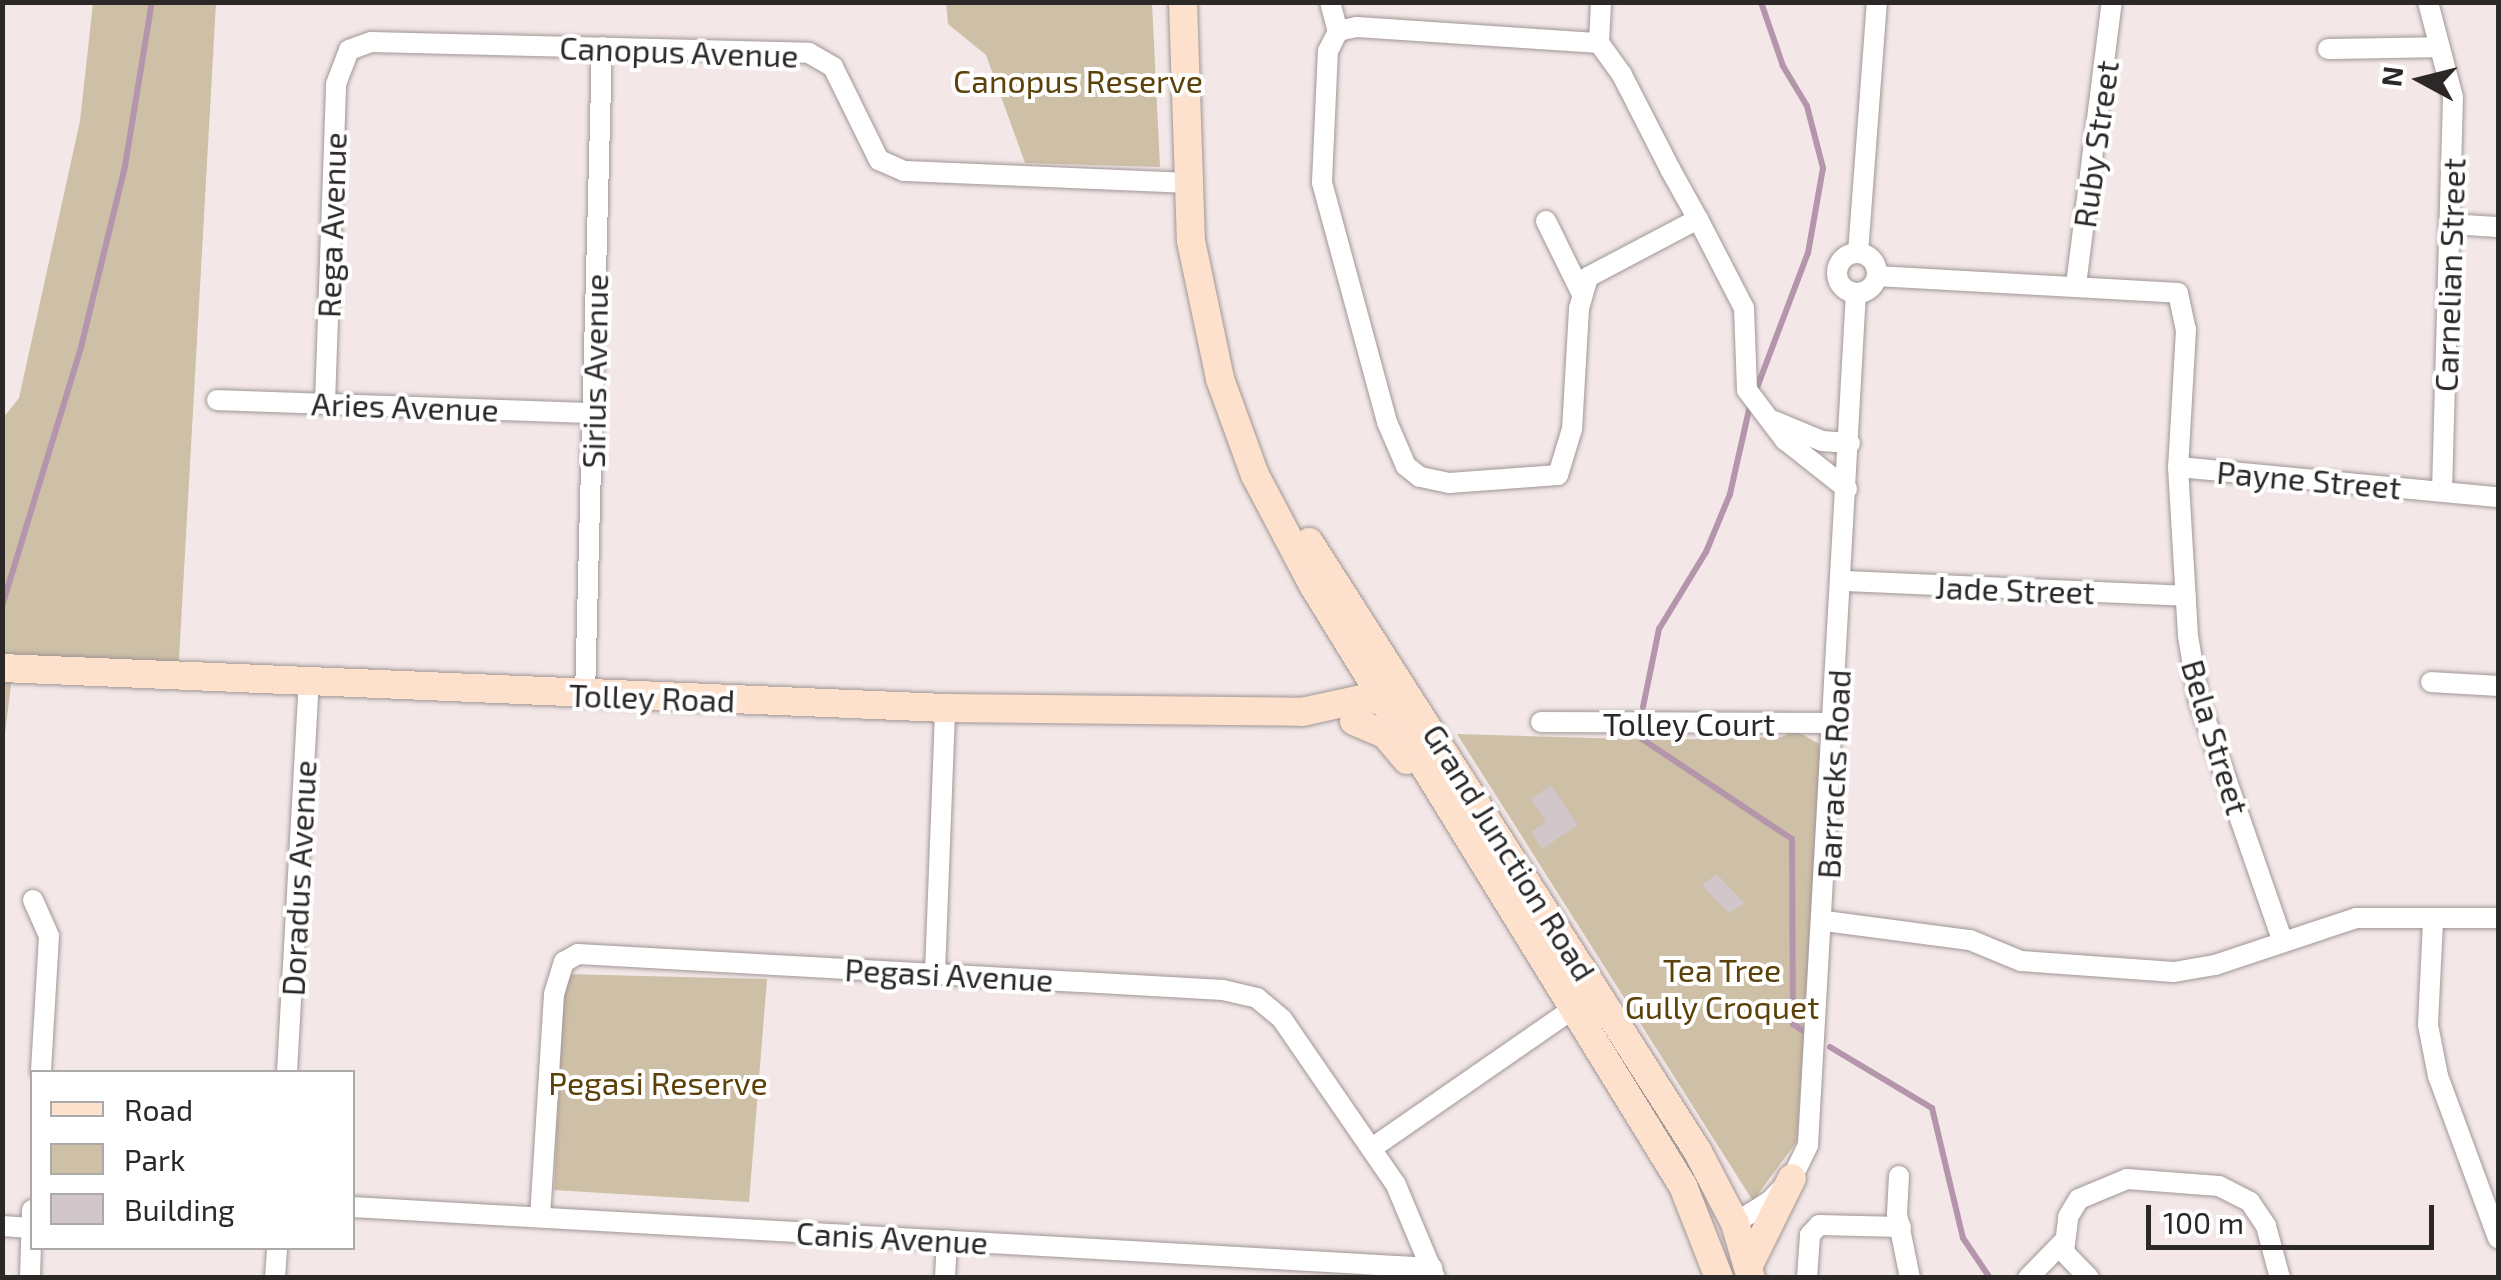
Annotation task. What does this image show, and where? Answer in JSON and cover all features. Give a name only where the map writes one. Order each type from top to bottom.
[{"type":"main road","name":"Grand Junction Road","points":[[1183,2],[1186,183],[1202,306],[1244,440],[1273,514],[1355,651],[1398,696],[1492,875],[1683,1186],[1706,1236],[1719,1278]]},
{"type":"main road","name":"Grand Junction Road","points":[[1244,440],[1398,696],[1597,991],[1735,1223],[1750,1272]]},
{"type":"main road","points":[[1355,651],[1347,712],[1393,741],[1471,860],[1492,875]]},
{"type":"main road","name":"Tolley Road","points":[[2,668],[945,708],[1380,712],[1398,696]]},
{"type":"main road","points":[[1574,1008],[1597,991]]},
{"type":"main road","points":[[1750,1272],[1792,1178]]},
{"type":"main road","points":[[1706,1236],[1735,1223]]},
{"type":"street","points":[[1330,2],[1338,31],[1328,51],[1322,182],[1387,422],[1406,466],[1420,477],[1449,483],[1558,475],[1572,429],[1581,292],[1588,277],[1698,219]]},
{"type":"street","points":[[1601,2],[1599,44],[1744,308],[1747,390],[1762,413],[1848,489]]},
{"type":"street","points":[[1858,252],[1877,2]]},
{"type":"street","name":"Ruby Street","points":[[2076,284],[2112,2]]},
{"type":"street","name":"Carnelian Street","points":[[2428,2],[2453,97],[2442,490]]},
{"type":"street","points":[[1338,31],[1599,44]]},
{"type":"street","name":"Canopus Avenue","points":[[349,50],[371,42],[809,53],[833,67],[879,160],[904,170],[1186,183]]},
{"type":"street","name":"Sirius Avenue","points":[[585,695],[602,47]]},
{"type":"street","points":[[2328,49],[2439,47]]},
{"type":"street","name":"Rega Avenue","points":[[325,403],[336,84],[349,50]]},
{"type":"street","points":[[1546,221],[1581,292]]},
{"type":"street","points":[[2451,224],[2498,227]]},
{"type":"street","points":[[1858,252],[1870,258],[1877,276],[1870,288],[1856,293],[1842,286],[1836,272],[1844,258],[1858,252]]},
{"type":"street","name":"Payne Street","points":[[1877,276],[2076,284],[2178,293],[2186,330],[2178,467],[2498,497]]},
{"type":"street","name":"Barracks Road","points":[[1792,1178],[1808,1145],[1825,921],[1856,293]]},
{"type":"street","name":"Aries Avenue","points":[[217,400],[593,412]]},
{"type":"street","points":[[1762,413],[1822,441],[1850,443]]},
{"type":"street","name":"Bela Street","points":[[2178,467],[2186,596],[2199,701],[2282,940]]},
{"type":"street","name":"Jade Street","points":[[1844,582],[2186,596]]},
{"type":"street","points":[[2431,682],[2498,686]]},
{"type":"street","name":"Doradus Avenue","points":[[287,1070],[310,684]]},
{"type":"street","points":[[935,972],[945,708]]},
{"type":"street","name":"Tolley Court","points":[[1541,722],[1836,724]]},
{"type":"street","points":[[32,900],[49,936],[41,1070]]},
{"type":"street","points":[[1825,921],[1957,937],[2022,962],[2124,972],[2215,965],[2356,918],[2432,922],[2498,918]]},
{"type":"street","points":[[2432,922],[2428,1025],[2438,1076],[2498,1238]]},
{"type":"street","name":"Pegasi Avenue","points":[[540,1217],[554,994],[564,962],[578,954],[935,972],[1257,998],[1282,1020],[1372,1148],[1412,1214],[1433,1273]]},
{"type":"street","points":[[1372,1148],[1574,1008]]},
{"type":"street","points":[[1899,1176],[1901,1227],[1910,1278]]},
{"type":"street","points":[[1735,1223],[1792,1178]]},
{"type":"street","points":[[2028,1278],[2062,1243],[2079,1199],[2127,1179],[2219,1186],[2250,1202],[2266,1226],[2280,1278]]},
{"type":"street","name":"Canis Avenue","points":[[355,1207],[947,1240],[1433,1273]]},
{"type":"street","points":[[1807,1278],[1810,1236],[1819,1225],[1901,1227]]},
{"type":"street","points":[[2,1226],[30,1228]]},
{"type":"street","points":[[944,1278],[947,1240]]},
{"type":"street","points":[[2062,1243],[2090,1278]]},
{"type":"street","points":[[30,1278],[31,1250]]},
{"type":"street","points":[[275,1278],[277,1250]]},
{"type":"green space","points":[[93,3],[216,3],[178,677],[13,669],[3,750],[3,418],[19,398],[80,121]]},
{"type":"green space","name":"Canopus Reserve","points":[[946,3],[1152,3],[1160,167],[1025,163],[986,55],[948,24]]},
{"type":"green space","name":"Tea Tree Gully Croquet","points":[[1795,730],[1819,744],[1822,769],[1797,1141],[1753,1201],[1457,734],[1660,740],[1782,737]]},
{"type":"green space","name":"Pegasi Reserve","points":[[564,974],[767,979],[749,1202],[554,1190]]},
{"type":"building","points":[[1551,785],[1578,825],[1542,849],[1531,832],[1546,822],[1531,799]]},
{"type":"building","points":[[1717,874],[1744,903],[1729,913],[1702,885]]},
{"type":"waterway","points":[[2,606],[81,347],[125,166],[152,2]]},
{"type":"waterway","points":[[1755,393],[1808,253],[1823,168],[1807,106],[1783,66],[1761,2]]},
{"type":"waterway","points":[[1643,707],[1659,629],[1706,552],[1730,494],[1750,405]]},
{"type":"waterway","points":[[1642,739],[1792,839],[1793,1024],[1802,1030]]},
{"type":"waterway","points":[[1830,1047],[1932,1108],[1963,1238],[1990,1278]]}]
